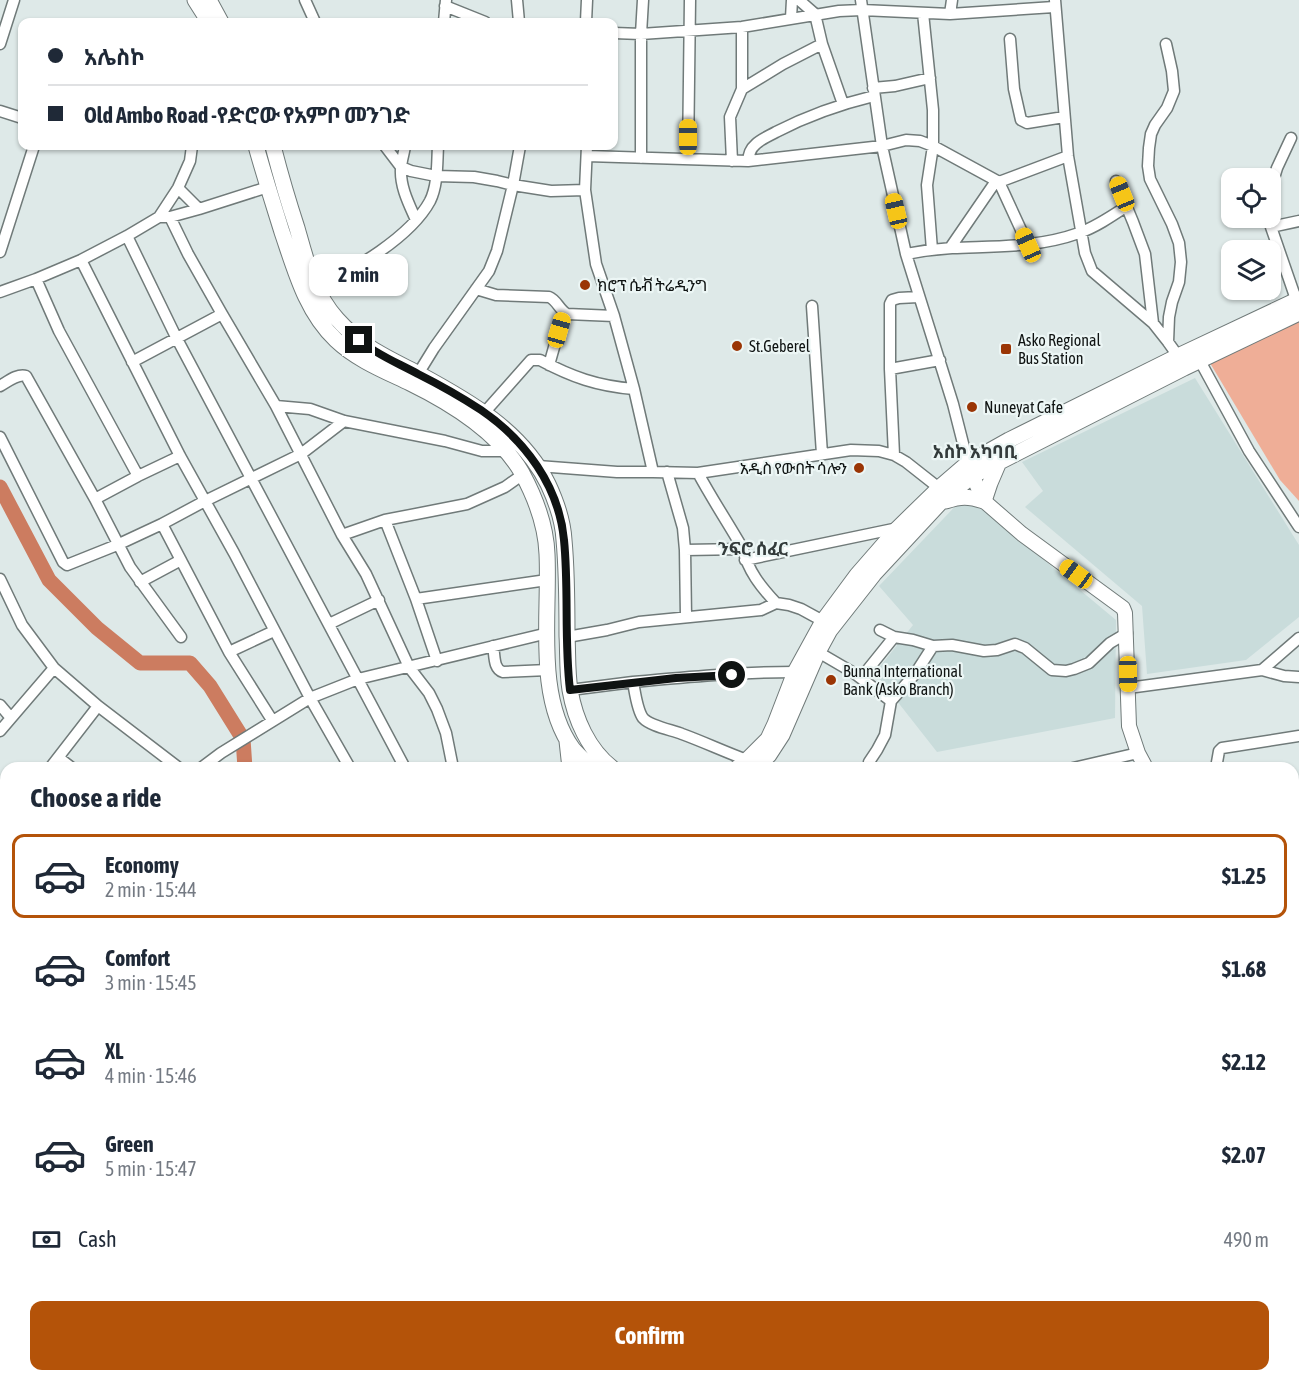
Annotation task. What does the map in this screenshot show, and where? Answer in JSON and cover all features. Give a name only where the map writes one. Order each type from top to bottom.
[{"type":"main road","points":[[195,0],[206,18]]},
{"type":"main road","points":[[209,0],[219,18]]},
{"type":"main road","points":[[257,150],[294,269],[314,312],[334,339],[371,365],[412,384],[481,426],[505,451],[522,475],[536,505],[548,553],[549,688],[559,723],[572,748],[593,762]]},
{"type":"main road","points":[[274,150],[307,263],[317,288],[336,319],[378,354],[418,374],[484,413],[508,431],[538,466],[552,493],[562,528],[566,561],[570,690],[595,762]]},
{"type":"main road","points":[[749,762],[768,739],[795,672],[823,621],[857,575],[898,528],[1009,440],[1178,356],[1298,304]]},
{"type":"main road","points":[[970,469],[999,462],[1200,361],[1298,304]]},
{"type":"main road","points":[[984,501],[999,462]]},
{"type":"main road","points":[[970,469],[984,501]]},
{"type":"main road","points":[[940,495],[971,497],[984,501],[1022,534],[1123,608],[1127,633],[1129,726],[1143,762]]},
{"type":"main road","points":[[770,762],[818,652],[830,630],[940,495]]},
{"type":"main road","points":[[567,738],[569,762]]},
{"type":"street","points":[[0,44],[14,0]]},
{"type":"street","points":[[305,0],[313,18]]},
{"type":"street","points":[[517,0],[519,18]]},
{"type":"street","points":[[586,0],[586,18]]},
{"type":"street","points":[[641,158],[642,0]]},
{"type":"street","points":[[688,159],[690,0]]},
{"type":"street","points":[[791,18],[792,0]]},
{"type":"street","points":[[799,0],[815,14],[822,44],[843,104]]},
{"type":"street","points":[[950,14],[952,0]]},
{"type":"street","points":[[444,18],[446,3],[477,18]]},
{"type":"street","points":[[618,33],[641,34],[742,27],[861,5],[922,13],[950,14],[1054,3],[1068,156],[1086,253],[1092,271],[1153,323],[1178,356]]},
{"type":"street","points":[[861,5],[882,146],[906,254],[940,360],[970,469]]},
{"type":"street","points":[[922,13],[933,110],[933,146],[927,186],[932,250]]},
{"type":"street","points":[[732,161],[730,117],[742,89],[742,27]]},
{"type":"street","points":[[1010,39],[1014,89],[1022,120],[1027,123],[1064,117]]},
{"type":"street","points":[[742,89],[822,44]]},
{"type":"street","points":[[1166,44],[1174,91],[1167,108],[1151,134],[1148,166],[1150,179],[1179,243],[1181,262],[1179,282],[1169,316],[1168,342]]},
{"type":"street","points":[[748,161],[750,151],[761,140],[783,128],[874,92],[930,78]]},
{"type":"street","points":[[0,111],[18,116]]},
{"type":"street","points":[[1277,168],[1291,138]]},
{"type":"street","points":[[653,472],[614,316],[596,264],[585,190],[587,151],[641,158],[748,161],[882,146],[906,140],[920,141],[998,182],[1028,245]]},
{"type":"street","points":[[0,252],[33,150]]},
{"type":"street","points":[[165,217],[190,160],[191,150]]},
{"type":"street","points":[[388,150],[401,167],[435,176],[474,177],[551,191],[585,190]]},
{"type":"street","points":[[404,150],[401,179],[416,220]]},
{"type":"street","points":[[317,288],[390,244],[416,220],[430,201],[434,190],[438,150]]},
{"type":"street","points":[[418,374],[489,271],[497,251],[519,150]]},
{"type":"street","points":[[950,248],[998,182],[1068,156]]},
{"type":"street","points":[[1116,181],[1144,254],[1153,323]]},
{"type":"street","points":[[0,292],[81,260],[165,217],[199,209],[268,187]]},
{"type":"street","points":[[178,188],[199,209]]},
{"type":"street","points":[[906,254],[950,248],[1028,245],[1066,237],[1101,223],[1127,206]]},
{"type":"street","points":[[165,217],[276,406],[342,535],[366,574],[409,667],[429,693],[446,732],[452,762]]},
{"type":"street","points":[[1281,222],[1299,221]]},
{"type":"street","points":[[1272,228],[1298,304]]},
{"type":"street","points":[[127,236],[176,337],[402,762]]},
{"type":"street","points":[[81,260],[180,456],[310,698],[347,762]]},
{"type":"street","points":[[36,279],[59,331],[138,476]]},
{"type":"street","points":[[476,289],[496,295],[549,297],[554,299],[567,314],[614,316]]},
{"type":"street","points":[[894,455],[890,304],[892,300],[898,298],[918,297]]},
{"type":"street","points":[[812,306],[822,454]]},
{"type":"street","points":[[549,365],[564,312]]},
{"type":"street","points":[[132,362],[222,314]]},
{"type":"street","points":[[484,413],[531,360],[540,360],[576,377],[598,384],[634,389]]},
{"type":"street","points":[[890,369],[940,360]]},
{"type":"street","points":[[1200,361],[1249,451],[1299,527]]},
{"type":"street","points":[[0,386],[18,376],[26,376],[130,567],[181,638]]},
{"type":"street","points":[[276,406],[310,409],[344,421],[445,441],[482,452],[505,451]]},
{"type":"street","points":[[0,437],[63,562],[71,565],[162,524],[301,454],[344,421]]},
{"type":"street","points":[[538,466],[617,472],[698,473],[851,450],[879,450],[894,455],[923,474],[940,495]]},
{"type":"street","points":[[95,499],[180,456]]},
{"type":"street","points":[[668,472],[683,528],[686,617]]},
{"type":"street","points":[[698,473],[762,587],[776,603]]},
{"type":"street","points":[[342,535],[385,520],[467,504],[505,487],[522,475]]},
{"type":"street","points":[[385,520],[437,661]]},
{"type":"street","points":[[162,524],[229,652],[272,720]]},
{"type":"street","points":[[685,550],[744,555],[898,528]]},
{"type":"street","points":[[140,582],[181,560]]},
{"type":"street","points":[[0,579],[22,625],[54,668],[98,706],[171,762]]},
{"type":"street","points":[[416,599],[547,580]]},
{"type":"street","points":[[329,624],[378,600]]},
{"type":"street","points":[[567,637],[639,622],[761,610],[776,603],[801,609],[823,621]]},
{"type":"street","points":[[880,630],[894,637],[933,646],[952,645],[997,651],[1015,644],[1025,648],[1052,670],[1066,671],[1089,663],[1110,643],[1127,633]]},
{"type":"street","points":[[229,652],[274,631]]},
{"type":"street","points":[[209,762],[310,698],[358,679],[548,633]]},
{"type":"street","points":[[861,678],[894,637]]},
{"type":"street","points":[[1262,670],[1299,638]]},
{"type":"street","points":[[493,646],[496,667],[499,671],[548,670]]},
{"type":"street","points":[[869,762],[885,735],[891,701],[915,674],[933,646]]},
{"type":"street","points":[[818,652],[861,678],[891,701]]},
{"type":"street","points":[[0,731],[54,668]]},
{"type":"street","points":[[1128,688],[1262,670],[1284,676],[1299,677]]},
{"type":"street","points":[[570,690],[676,678],[795,672]]},
{"type":"street","points":[[633,682],[636,700],[644,719],[718,749],[742,762]]},
{"type":"street","points":[[0,705],[11,718]]},
{"type":"street","points":[[55,762],[98,706]]},
{"type":"street","points":[[1217,762],[1218,751],[1222,748],[1299,736]]},
{"type":"street","points":[[1099,762],[1138,753]]},
{"type":"street","points":[[59,758],[64,762]]},
{"type":"shaded area","points":[[1299,320],[1299,501],[1280,480],[1210,363]]},
{"type":"shaded area","points":[[1195,378],[1299,545],[1299,617],[1246,660],[1147,674],[1142,606],[1025,507],[1043,491],[1022,462]]},
{"type":"shaded area","points":[[966,495],[1116,620],[1115,718],[937,752],[875,673],[913,625],[879,586]]},
{"type":"waterway","points":[[0,487],[49,580],[97,628],[140,663],[190,663],[210,686],[243,739],[245,762]]},
{"type":"place","name":"ክሮፕ ሴቭ ትሬዲንግ","points":[[585,285]]},
{"type":"place","name":"St.Geberel","points":[[737,346]]},
{"type":"place","name":"Asko Regional Bus Station","points":[[1006,349]]},
{"type":"place","name":"Nuneyat Cafe","points":[[972,407]]},
{"type":"place","name":"አዲስ የውበት ሳሎን","points":[[859,468]]},
{"type":"place","name":"Bunna International Bank (Asko Branch)","points":[[831,680]]},
{"type":"district","name":"አስኮ አካባቢ","points":[[975,452]]},
{"type":"district","name":"ንፍሮ ሰፈር","points":[[753,549]]},
{"type":"route","points":[[359,340],[378,354],[443,387],[484,413],[508,431],[538,466],[552,493],[564,539],[570,690],[676,678],[732,675]]}]
